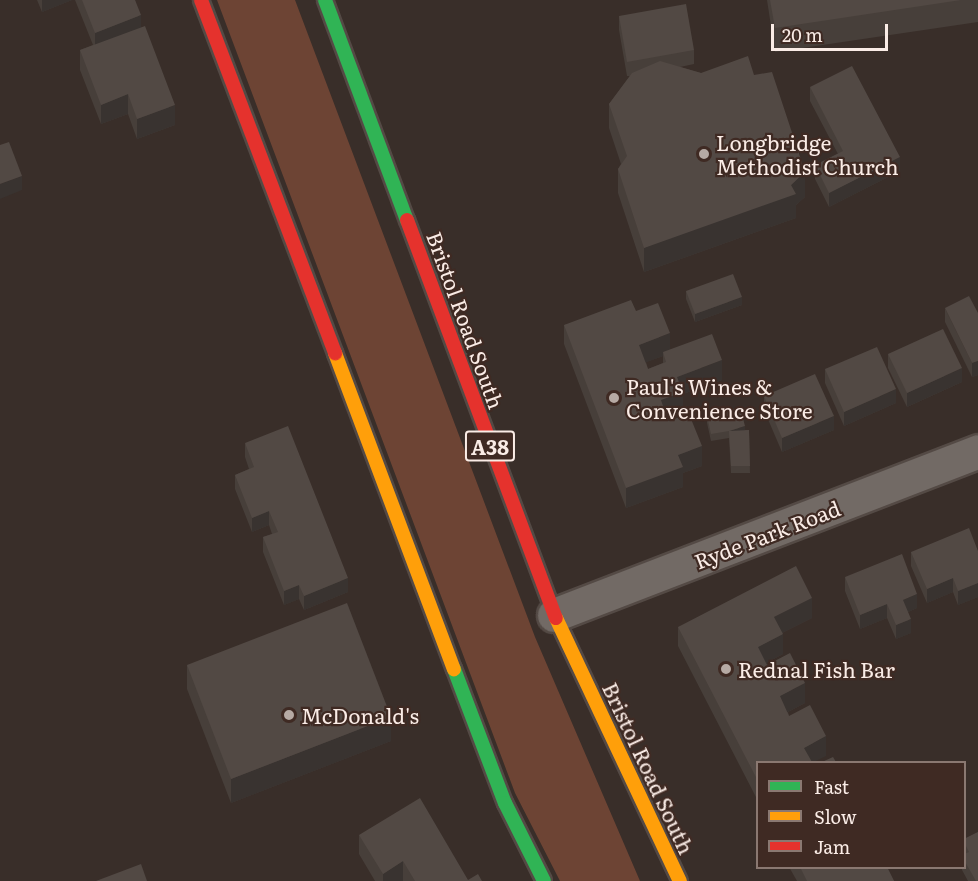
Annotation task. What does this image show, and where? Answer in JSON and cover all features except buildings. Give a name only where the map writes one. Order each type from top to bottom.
[{"type":"highway","points":[[201,0],[505,803],[544,881]]},
{"type":"highway","name":"Bristol Road South","points":[[325,0],[554,615],[680,881]]},
{"type":"street","name":"Ryde Park Road","points":[[554,615],[978,451]]},
{"type":"shaded area","points":[[217,0],[295,0],[535,637],[640,881],[560,881],[515,793]]},
{"type":"traffic: fast","points":[[325,0],[407,220]]},
{"type":"traffic: fast","points":[[454,669],[505,803],[544,881]]},
{"type":"traffic: slow","points":[[335,353],[454,669]]},
{"type":"traffic: slow","points":[[556,618],[680,881]]},
{"type":"traffic: jam","points":[[201,0],[335,353]]},
{"type":"traffic: jam","points":[[407,220],[556,618]]},
{"type":"place","name":"Longbridge Methodist Church","points":[[704,154]]},
{"type":"place","name":"Paul's Wines & Convenience Store","points":[[614,398]]},
{"type":"place","name":"Rednal Fish Bar","points":[[726,669]]},
{"type":"place","name":"McDonald's","points":[[289,715]]}]
